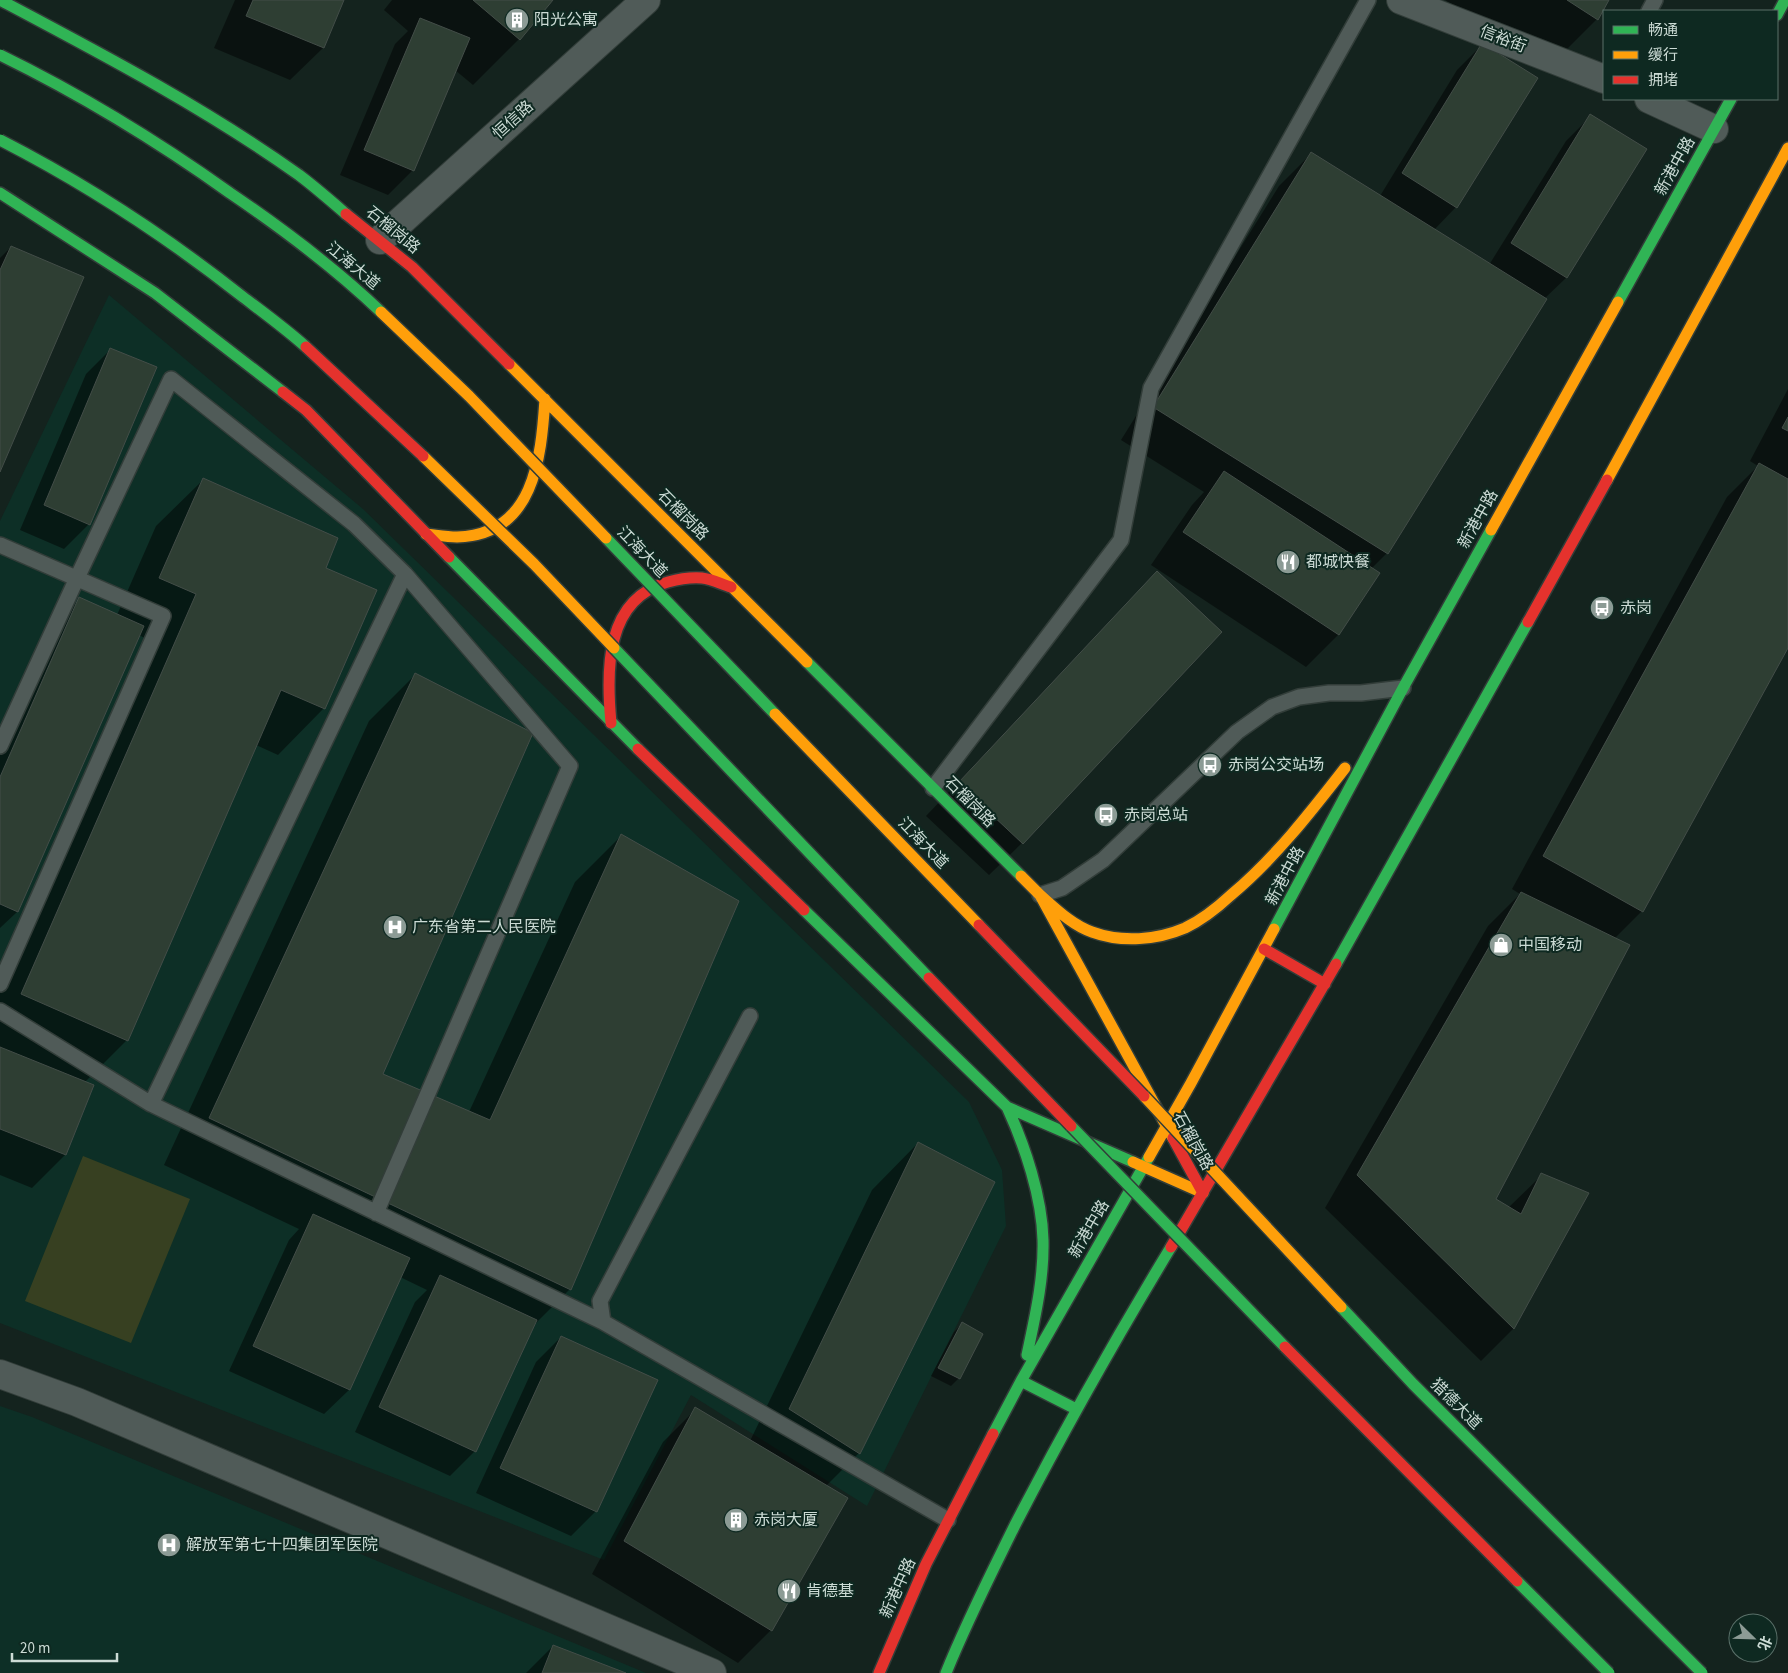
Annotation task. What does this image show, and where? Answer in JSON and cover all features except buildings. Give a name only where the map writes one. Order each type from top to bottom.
[{"type":"main road","name":"石榴岗路","points":[[0,0],[29,6],[114,60],[217,120],[300,176],[412,267],[1040,895],[1203,1192]]},
{"type":"main road","points":[[1778,13],[1785,0]]},
{"type":"main road","name":"江海大道","points":[[0,55],[43,76],[169,150],[284,230],[370,301],[469,396],[1196,1150]]},
{"type":"main road","name":"新港中路","points":[[879,1673],[948,1520],[1021,1381],[1167,1126],[1403,688],[1730,100]]},
{"type":"main road","points":[[0,140],[123,210],[208,269],[295,337],[386,419],[534,564],[1225,1287],[1609,1673]]},
{"type":"main road","points":[[946,1673],[988,1580],[1037,1480],[1076,1409],[1325,984],[1463,739],[1788,148]]},
{"type":"main road","points":[[0,193],[155,293],[306,410],[611,723],[1007,1107],[1027,1154],[1042,1218],[1044,1249],[1040,1286],[1021,1381],[1076,1409]]},
{"type":"main road","points":[[426,534],[458,537],[486,531],[508,521],[520,506],[530,488],[539,455],[544,426],[545,399]]},
{"type":"main road","points":[[611,723],[608,697],[611,652],[618,625],[628,607],[647,589],[679,579],[700,577],[733,587]]},
{"type":"main road","points":[[1040,895],[1066,919],[1092,932],[1118,938],[1151,938],[1185,928],[1216,909],[1262,869],[1313,811],[1403,688]]},
{"type":"main road","points":[[1264,949],[1325,984]]},
{"type":"main road","points":[[1007,1107],[1203,1192]]},
{"type":"main road","name":"猎德大道","points":[[1196,1150],[1413,1384],[1702,1673]]},
{"type":"street","name":"恒信路","points":[[380,240],[646,0]]},
{"type":"street","name":"信裕街","points":[[1401,0],[1603,79]]},
{"type":"street","points":[[1651,100],[1714,129]]},
{"type":"street","points":[[0,1374],[78,1402],[712,1673]]},
{"type":"lane","points":[[933,788],[1121,540],[1151,388],[1368,0]]},
{"type":"lane","points":[[0,746],[76,578],[171,379],[354,524],[405,574],[570,766],[376,1212]]},
{"type":"lane","points":[[0,545],[163,616],[0,984]]},
{"type":"lane","points":[[151,1104],[405,574]]},
{"type":"lane","points":[[1040,895],[1062,888],[1103,860],[1237,732],[1272,707],[1298,697],[1403,688]]},
{"type":"lane","points":[[0,1011],[151,1104],[603,1322],[948,1520]]},
{"type":"lane","points":[[603,1322],[600,1301],[750,1016]]},
{"type":"shaded area","name":"广东省第二人民医院","points":[[109,295],[363,509],[969,1102],[1002,1170],[1006,1226],[867,1506],[691,1395],[604,1560],[0,1323],[0,521]]},
{"type":"shaded area","points":[[83,1156],[190,1199],[131,1343],[25,1301]]},
{"type":"shaded area","name":"解放军第七十四集团军医院","points":[[0,1406],[32,1417],[646,1673],[0,1673]]},
{"type":"traffic: fast","points":[[0,0],[115,61],[190,104],[299,175],[346,214]]},
{"type":"traffic: fast","points":[[1778,13],[1785,0]]},
{"type":"traffic: fast","points":[[0,55],[89,102],[202,174],[308,249],[381,312]]},
{"type":"traffic: fast","points":[[1618,302],[1730,100]]},
{"type":"traffic: fast","points":[[0,140],[64,175],[125,212],[185,253],[283,327],[306,347]]},
{"type":"traffic: fast","points":[[0,193],[155,293],[283,392]]},
{"type":"traffic: fast","points":[[1274,929],[1403,688],[1491,530]]},
{"type":"traffic: fast","points":[[606,538],[775,714]]},
{"type":"traffic: fast","points":[[449,557],[638,749]]},
{"type":"traffic: fast","points":[[1336,964],[1528,622]]},
{"type":"traffic: fast","points":[[614,648],[929,978]]},
{"type":"traffic: fast","points":[[807,662],[1021,876]]},
{"type":"traffic: fast","points":[[804,910],[1007,1107],[1133,1162]]},
{"type":"traffic: fast","points":[[1007,1107],[1031,1172],[1042,1224],[1043,1255],[1040,1284],[1027,1355]]},
{"type":"traffic: fast","points":[[1071,1126],[1285,1347]]},
{"type":"traffic: fast","points":[[993,1434],[1021,1381],[1149,1157]]},
{"type":"traffic: fast","points":[[946,1673],[1015,1525],[1130,1315],[1171,1247]]},
{"type":"traffic: fast","points":[[1341,1307],[1413,1384],[1702,1673]]},
{"type":"traffic: fast","points":[[1021,1381],[1076,1409]]},
{"type":"traffic: fast","points":[[1517,1581],[1609,1673]]},
{"type":"traffic: slow","points":[[1607,480],[1788,148]]},
{"type":"traffic: slow","points":[[1491,530],[1618,302]]},
{"type":"traffic: slow","points":[[381,312],[469,396],[606,538]]},
{"type":"traffic: slow","points":[[509,364],[807,662]]},
{"type":"traffic: slow","points":[[426,534],[457,537],[483,533],[503,523],[518,508],[528,490],[536,469],[545,399]]},
{"type":"traffic: slow","points":[[423,456],[534,564],[614,648]]},
{"type":"traffic: slow","points":[[775,714],[979,925]]},
{"type":"traffic: slow","points":[[1040,895],[1064,916],[1078,925],[1092,932],[1115,938],[1139,939],[1163,935],[1185,928],[1215,909],[1247,881],[1305,818],[1345,768]]},
{"type":"traffic: slow","points":[[1021,876],[1040,895],[1173,1138]]},
{"type":"traffic: slow","points":[[1149,1157],[1274,929]]},
{"type":"traffic: slow","points":[[1144,1096],[1341,1307]]},
{"type":"traffic: slow","points":[[1133,1162],[1203,1193]]},
{"type":"traffic: jam","points":[[346,214],[412,267],[509,364]]},
{"type":"traffic: jam","points":[[306,347],[423,456]]},
{"type":"traffic: jam","points":[[283,392],[306,410],[449,557]]},
{"type":"traffic: jam","points":[[1528,622],[1607,480]]},
{"type":"traffic: jam","points":[[611,723],[609,702],[610,660],[614,639],[621,620],[632,604],[647,591],[680,579],[713,580],[731,587]]},
{"type":"traffic: jam","points":[[638,749],[804,910]]},
{"type":"traffic: jam","points":[[979,925],[1144,1096]]},
{"type":"traffic: jam","points":[[1264,949],[1325,984]]},
{"type":"traffic: jam","points":[[1171,1247],[1336,964]]},
{"type":"traffic: jam","points":[[929,978],[1071,1126]]},
{"type":"traffic: jam","points":[[1173,1138],[1203,1193]]},
{"type":"traffic: jam","points":[[1285,1347],[1517,1581]]},
{"type":"traffic: jam","points":[[879,1673],[926,1564],[993,1434]]},
{"type":"place","name":"阳光公寓","points":[[517,20]]},
{"type":"place","name":"都城快餐","points":[[1288,562]]},
{"type":"place","name":"赤岗","points":[[1602,608]]},
{"type":"place","name":"赤岗公交站场","points":[[1210,765]]},
{"type":"place","name":"赤岗总站","points":[[1106,815]]},
{"type":"place","name":"广东省第二人民医院","points":[[395,927]]},
{"type":"place","name":"中国移动","points":[[1501,945]]},
{"type":"place","name":"赤岗大厦","points":[[736,1520]]},
{"type":"place","name":"解放军第七十四集团军医院","points":[[169,1545]]},
{"type":"place","name":"肯德基","points":[[789,1591]]}]
